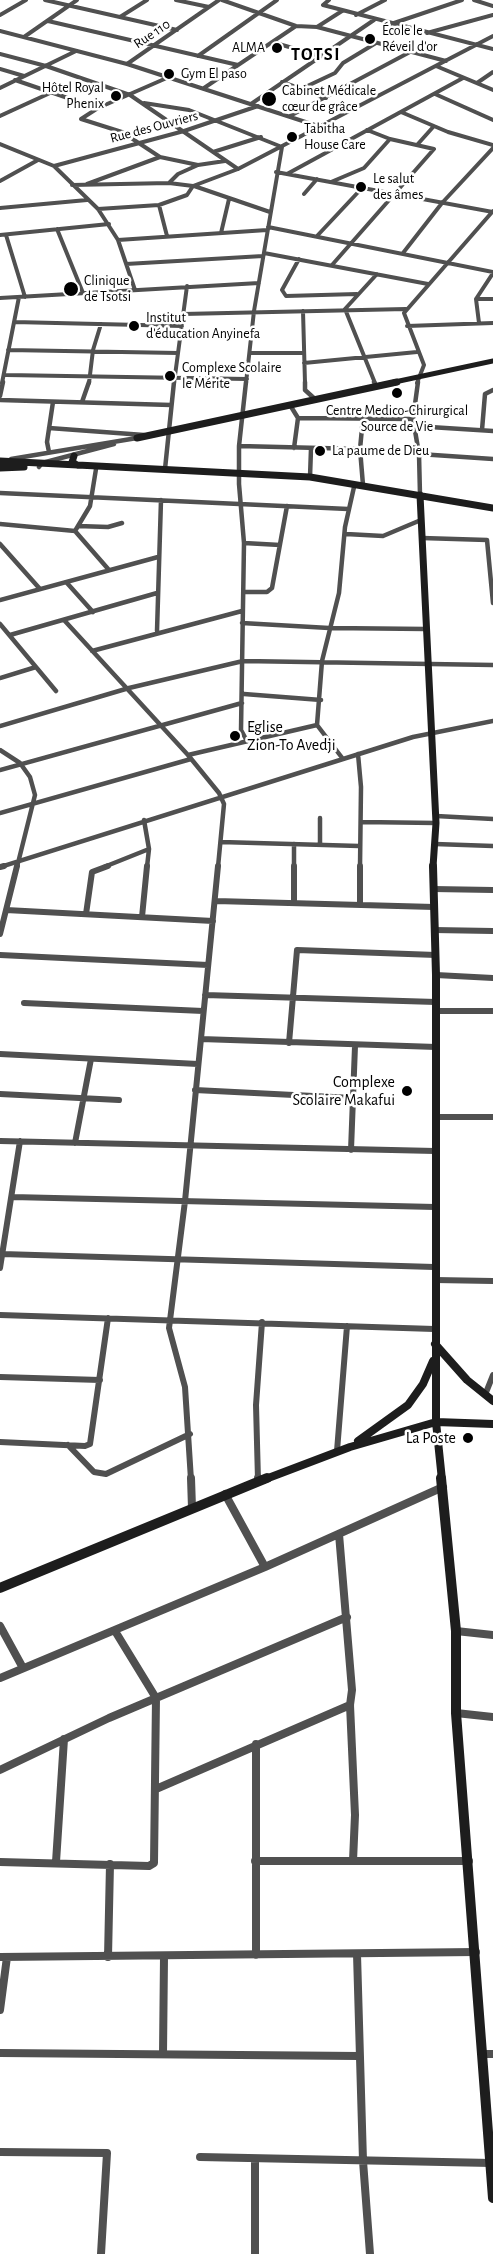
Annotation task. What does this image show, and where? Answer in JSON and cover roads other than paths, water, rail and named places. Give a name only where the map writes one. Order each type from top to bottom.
[{"type":"street","points":[[2,13],[26,0]]},
{"type":"street","points":[[45,0],[177,30]]},
{"type":"street","points":[[24,37],[77,0]]},
{"type":"street","points":[[120,17],[147,0]]},
{"type":"street","points":[[176,0],[209,8]]},
{"type":"street","points":[[220,0],[296,26],[317,27],[446,61]]},
{"type":"street","name":"Rue 110","points":[[127,64],[220,0]]},
{"type":"street","points":[[198,56],[277,0]]},
{"type":"street","points":[[329,0],[323,5],[425,34],[493,49]]},
{"type":"street","points":[[356,15],[385,0]]},
{"type":"street","points":[[391,24],[462,0]]},
{"type":"street","points":[[474,0],[493,6]]},
{"type":"street","points":[[317,27],[342,11]]},
{"type":"street","points":[[425,34],[493,15]]},
{"type":"street","points":[[251,104],[374,20]]},
{"type":"street","points":[[48,21],[238,65]]},
{"type":"street","points":[[204,88],[296,26]]},
{"type":"street","points":[[0,31],[170,76],[321,127]]},
{"type":"street","points":[[98,209],[159,205],[190,193],[193,186],[238,169],[282,147],[493,36]]},
{"type":"street","points":[[272,42],[320,56]]},
{"type":"street","points":[[301,89],[335,73],[343,63],[376,43]]},
{"type":"street","points":[[0,88],[76,51]]},
{"type":"street","points":[[290,116],[410,51]]},
{"type":"street","points":[[0,54],[46,66],[130,95],[238,169]]},
{"type":"street","points":[[436,66],[493,90]]},
{"type":"street","points":[[0,69],[24,76]]},
{"type":"street","points":[[477,83],[493,72]]},
{"type":"street","points":[[170,76],[98,108],[81,120],[119,131],[160,157],[198,165]]},
{"type":"street","points":[[287,174],[463,78]]},
{"type":"street","points":[[15,80],[98,108]]},
{"type":"street","points":[[282,82],[326,98]]},
{"type":"street","points":[[0,116],[51,92]]},
{"type":"street","points":[[435,94],[493,120]]},
{"type":"street","points":[[142,103],[184,109],[217,119],[282,147]]},
{"type":"street","name":"Rue des Ouvriers","points":[[54,166],[184,131],[258,106]]},
{"type":"street","points":[[401,112],[493,147],[442,203],[403,253]]},
{"type":"street","points":[[417,145],[434,126]]},
{"type":"street","points":[[332,265],[397,194],[434,149],[390,139],[367,130]]},
{"type":"street","points":[[213,152],[261,137]]},
{"type":"street","points":[[330,182],[364,168],[390,139]]},
{"type":"street","points":[[1,145],[54,166],[98,209],[118,240],[135,290]]},
{"type":"street","points":[[247,741],[241,730],[244,694],[242,611],[244,543],[239,446],[254,311],[282,147]]},
{"type":"street","points":[[82,186],[160,157]]},
{"type":"street","points":[[0,181],[38,160]]},
{"type":"street","points":[[169,183],[178,174],[198,165],[226,161]]},
{"type":"street","points":[[276,172],[493,212]]},
{"type":"street","points":[[304,194],[317,179]]},
{"type":"street","points":[[72,185],[169,183],[193,186],[270,212]]},
{"type":"street","points":[[317,236],[362,188]]},
{"type":"street","points":[[221,232],[230,199]]},
{"type":"street","points":[[0,208],[87,200]]},
{"type":"street","points":[[159,205],[167,236]]},
{"type":"street","points":[[493,212],[406,309],[407,326],[417,352],[423,360],[424,369],[418,378],[413,419],[418,454],[436,820],[433,889],[436,955],[434,1267],[436,1422],[456,1631],[456,1713],[476,1952],[488,2054],[493,2198]]},
{"type":"street","points":[[109,224],[3,235],[22,297],[14,322],[0,398],[53,402],[171,405]]},
{"type":"street","points":[[57,229],[83,293]]},
{"type":"street","points":[[118,240],[267,229],[317,236],[446,262],[493,273],[476,299],[479,323]]},
{"type":"street","points":[[126,264],[263,254],[428,284]]},
{"type":"street","points":[[299,259],[282,290],[286,296],[357,294]]},
{"type":"street","points":[[345,309],[377,274]]},
{"type":"street","points":[[0,298],[259,283]]},
{"type":"street","points":[[165,470],[167,430],[187,286]]},
{"type":"street","points":[[476,299],[493,298]]},
{"type":"street","points":[[345,309],[376,386]]},
{"type":"street","points":[[183,314],[406,309]]},
{"type":"street","points":[[303,311],[305,390],[316,400]]},
{"type":"street","points":[[14,322],[182,326]]},
{"type":"street","points":[[407,326],[493,323]]},
{"type":"street","points":[[82,402],[91,377],[93,350],[101,324]]},
{"type":"street","points":[[8,350],[178,353]]},
{"type":"street","points":[[304,363],[417,352]]},
{"type":"street","points":[[251,353],[303,353]]},
{"type":"street","points":[[41,465],[167,430],[492,362]]},
{"type":"street","points":[[6,375],[174,380],[247,379]]},
{"type":"street","points":[[482,430],[484,394],[493,390]]},
{"type":"street","points":[[49,452],[49,428],[53,402]]},
{"type":"street","points":[[290,405],[298,418],[294,448]]},
{"type":"street","points":[[298,418],[413,419]]},
{"type":"street","points":[[363,418],[360,449],[363,485]]},
{"type":"street","points":[[414,426],[493,430]]},
{"type":"street","points":[[49,428],[116,431],[146,435]]},
{"type":"street","points":[[0,461],[137,438]]},
{"type":"street","points":[[239,446],[360,449]]},
{"type":"street","points":[[310,477],[311,449]]},
{"type":"street","points":[[418,454],[493,459]]},
{"type":"street","points":[[22,465],[32,456]]},
{"type":"street","points":[[74,456],[72,459],[77,465]]},
{"type":"street","points":[[0,461],[22,465]]},
{"type":"street","points":[[0,468],[22,465],[77,465],[309,480],[493,510]]},
{"type":"street","points":[[41,465],[310,477],[419,497]]},
{"type":"street","points":[[96,469],[89,498],[90,506],[77,528],[79,538],[109,570]]},
{"type":"street","points":[[343,759],[317,725],[321,700],[322,661],[339,593],[348,509],[354,487]]},
{"type":"street","points":[[0,493],[348,509]]},
{"type":"street","points":[[157,632],[161,500]]},
{"type":"street","points":[[244,592],[267,592],[272,588],[287,506]]},
{"type":"street","points":[[346,534],[383,536],[421,520]]},
{"type":"street","points":[[0,524],[77,528],[108,527],[122,523]]},
{"type":"street","points":[[422,538],[490,540],[493,603]]},
{"type":"street","points":[[244,543],[280,545]]},
{"type":"street","points":[[0,544],[40,589]]},
{"type":"street","points":[[0,600],[158,557]]},
{"type":"street","points":[[67,583],[93,612]]},
{"type":"street","points":[[10,635],[157,593]]},
{"type":"street","points":[[92,651],[242,611]]},
{"type":"street","points":[[64,620],[129,688],[189,757],[224,804],[185,1201],[169,1328],[185,1387],[190,1434],[192,1508]]},
{"type":"street","points":[[242,623],[329,628],[426,629]]},
{"type":"street","points":[[0,624],[56,691]]},
{"type":"street","points":[[0,726],[129,688],[243,661],[493,665]]},
{"type":"street","points":[[0,678],[36,667]]},
{"type":"street","points":[[244,694],[321,700]]},
{"type":"street","points":[[0,770],[242,703]]},
{"type":"street","points":[[0,867],[358,754],[430,734],[493,721]]},
{"type":"street","points":[[0,813],[189,757],[317,725]]},
{"type":"street","points":[[0,750],[20,764],[34,787],[33,804],[0,934]]},
{"type":"street","points":[[358,754],[361,822],[360,905]]},
{"type":"street","points":[[320,818],[320,845]]},
{"type":"street","points":[[361,822],[493,819]]},
{"type":"street","points":[[142,917],[149,849],[144,820]]},
{"type":"street","points":[[221,842],[359,846]]},
{"type":"street","points":[[294,844],[294,902]]},
{"type":"street","points":[[435,844],[493,846]]},
{"type":"street","points":[[86,914],[92,872],[149,849]]},
{"type":"street","points":[[433,889],[493,890]]},
{"type":"street","points":[[216,901],[434,907]]},
{"type":"street","points":[[6,910],[213,921]]},
{"type":"street","points":[[434,930],[493,930]]},
{"type":"street","points":[[289,1043],[294,952],[299,949],[436,955]]},
{"type":"street","points":[[0,955],[208,965]]},
{"type":"street","points":[[436,975],[493,978]]},
{"type":"street","points":[[205,995],[293,997],[493,1011]]},
{"type":"street","points":[[24,1003],[202,1011]]},
{"type":"street","points":[[201,1039],[436,1047]]},
{"type":"street","points":[[351,1150],[355,1046]]},
{"type":"street","points":[[0,1054],[198,1064]]},
{"type":"street","points":[[75,1143],[81,1099],[91,1059]]},
{"type":"street","points":[[195,1090],[353,1098]]},
{"type":"street","points":[[0,1094],[118,1100]]},
{"type":"street","points":[[435,1117],[493,1118]]},
{"type":"street","points":[[0,1141],[435,1152]]},
{"type":"street","points":[[0,1268],[20,1141]]},
{"type":"street","points":[[12,1197],[435,1207]]},
{"type":"street","points":[[2,1254],[434,1267]]},
{"type":"street","points":[[435,1280],[493,1281]]},
{"type":"street","points":[[0,1315],[170,1318],[434,1329]]},
{"type":"street","points":[[0,1442],[85,1446],[92,1441],[108,1318]]},
{"type":"street","points":[[258,1481],[256,1405],[262,1322]]},
{"type":"street","points":[[337,1451],[346,1326]]},
{"type":"street","points":[[435,1344],[467,1380],[489,1398],[493,1375]]},
{"type":"street","points":[[350,1447],[408,1405],[423,1384],[435,1358]]},
{"type":"street","points":[[0,1377],[100,1380]]},
{"type":"street","points":[[0,1588],[225,1494],[337,1451],[436,1422],[493,1424]]},
{"type":"street","points":[[68,1445],[94,1472],[106,1474],[190,1434]]},
{"type":"street","points":[[0,1678],[265,1567],[444,1487]]},
{"type":"street","points":[[225,1494],[265,1567]]},
{"type":"street","points":[[339,1534],[352,1690],[350,1705],[355,1795],[353,1861]]},
{"type":"street","points":[[0,1770],[63,1739],[347,1617]]},
{"type":"street","points":[[0,1626],[23,1668]]},
{"type":"street","points":[[0,1862],[149,1866],[154,1863],[156,1698],[115,1631]]},
{"type":"street","points":[[456,1631],[493,1635]]},
{"type":"street","points":[[156,1789],[350,1705]]},
{"type":"street","points":[[456,1713],[493,1716]]},
{"type":"street","points":[[56,1862],[63,1739]]},
{"type":"street","points":[[256,1744],[256,1955]]},
{"type":"street","points":[[255,1862],[470,1861]]},
{"type":"street","points":[[108,1957],[110,1864]]},
{"type":"street","points":[[0,2010],[4,1957],[476,1952]]},
{"type":"street","points":[[357,1954],[363,2161],[370,2254]]},
{"type":"street","points":[[163,2054],[164,1957]]},
{"type":"street","points":[[0,2053],[359,2056]]},
{"type":"street","points":[[0,2152],[107,2153],[101,2254]]},
{"type":"street","points":[[200,2157],[255,2160],[491,2163]]},
{"type":"street","points":[[255,2160],[255,2254]]},
{"type":"place","name":"École le Réveil d'or","points":[[370,39]]},
{"type":"place","name":"ALMA","points":[[277,48]]},
{"type":"place","name":"Gym El paso","points":[[169,74]]},
{"type":"place","name":"Hôtel Royal Phenix","points":[[116,96]]},
{"type":"place","name":"Cabinet Médicale cœur de grâce","points":[[269,99]]},
{"type":"place","name":"Tabitha House Care","points":[[292,137]]},
{"type":"place","name":"Le salut des âmes","points":[[361,187]]},
{"type":"place","name":"Clinique de Tsotsi","points":[[71,289]]},
{"type":"place","name":"Institut d'éducation Anyinefa","points":[[134,326]]},
{"type":"place","name":"Complexe Scolaire le Mérite","points":[[170,376]]},
{"type":"place","name":"Centre Medico-Chirurgical Source de Vie","points":[[397,393]]},
{"type":"place","name":"La paume de Dieu","points":[[320,451]]},
{"type":"place","name":"Eglise Zion-To Avedji","points":[[235,736]]},
{"type":"place","name":"Complexe Scolaire Makafui","points":[[407,1091]]},
{"type":"place","name":"La Poste","points":[[468,1438]]},
{"type":"district","name":"TOTSI","points":[[316,55]]}]
